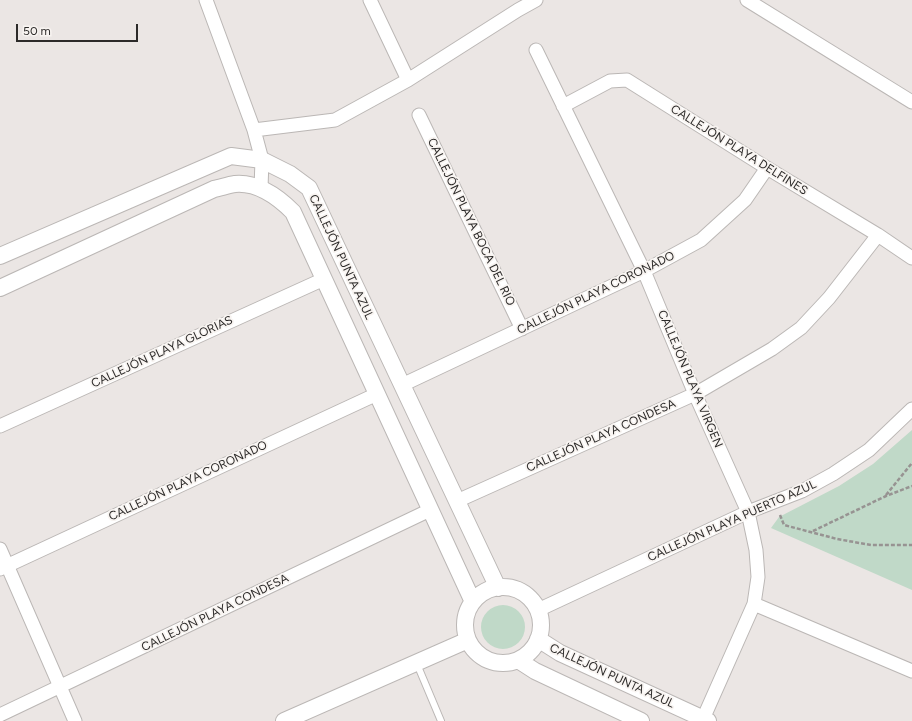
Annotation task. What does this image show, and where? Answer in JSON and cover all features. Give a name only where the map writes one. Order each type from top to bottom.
[{"type":"street","points":[[206,0],[254,130],[262,160],[261,188]]},
{"type":"street","points":[[370,0],[408,80]]},
{"type":"street","points":[[254,130],[335,120],[408,80],[516,5],[536,0]]},
{"type":"street","points":[[747,0],[763,4],[912,102]]},
{"type":"street","name":"CALLEJÓN PLAYA VIRGEN","points":[[536,50],[644,271],[695,394],[748,512],[758,577],[754,604],[706,720]]},
{"type":"street","name":"CALLEJÓN PLAYA DELFINES","points":[[563,106],[610,81],[627,80],[767,168],[878,235],[912,258]]},
{"type":"street","name":"CALLEJÓN PLAYA BOCA DEL RIO","points":[[419,115],[522,329]]},
{"type":"street","name":"CALLEJÓN PUNTA AZUL","points":[[0,256],[231,156],[262,160],[290,174],[309,188],[498,588]]},
{"type":"street","name":"CALLEJÓN PLAYA CORONADO","points":[[402,385],[644,271],[701,240],[745,200],[767,168]]},
{"type":"street","name":"CALLEJÓN PUNTA AZUL","points":[[0,288],[214,189],[236,184],[261,188],[280,200],[293,212],[473,602]]},
{"type":"street","name":"CALLEJÓN PLAYA CONDESA","points":[[457,501],[695,394],[772,349],[801,328],[829,298],[878,235]]},
{"type":"street","name":"CALLEJÓN PLAYA GLORIAS","points":[[0,426],[324,279]]},
{"type":"street","name":"CALLEJÓN PLAYA CORONADO","points":[[4,567],[377,394]]},
{"type":"street","name":"CALLEJÓN PLAYA PUERTO AZUL","points":[[538,610],[748,512],[802,490],[833,474],[869,450],[912,409]]},
{"type":"street","name":"CALLEJÓN PLAYA CONDESA","points":[[0,715],[60,688],[430,510]]},
{"type":"street","points":[[0,549],[4,567],[75,721]]},
{"type":"street","points":[[498,588],[518,590],[533,602],[538,610],[541,625],[538,640],[533,648],[518,660],[498,663],[480,655],[468,640],[466,621],[473,602],[484,593],[498,588]]},
{"type":"street","points":[[754,604],[912,671]]},
{"type":"street","points":[[284,721],[468,640]]},
{"type":"street","name":"CALLEJÓN PUNTA AZUL","points":[[538,640],[560,653],[706,720]]},
{"type":"street","points":[[518,660],[535,671],[641,721]]},
{"type":"lane","points":[[417,662],[441,721]]},
{"type":"path","points":[[886,496],[912,463]]},
{"type":"path","points":[[812,532],[886,496],[912,486]]},
{"type":"path","points":[[775,501],[784,525],[837,539],[871,545],[912,545]]},
{"type":"green space","points":[[912,430],[912,590],[771,528],[779,517],[839,486],[873,464]]},
{"type":"green space","points":[[499,605],[507,605],[512,606],[519,611],[524,618],[524,636],[519,643],[512,648],[499,649],[491,646],[484,639],[481,631],[481,623],[484,615],[491,608]]}]
